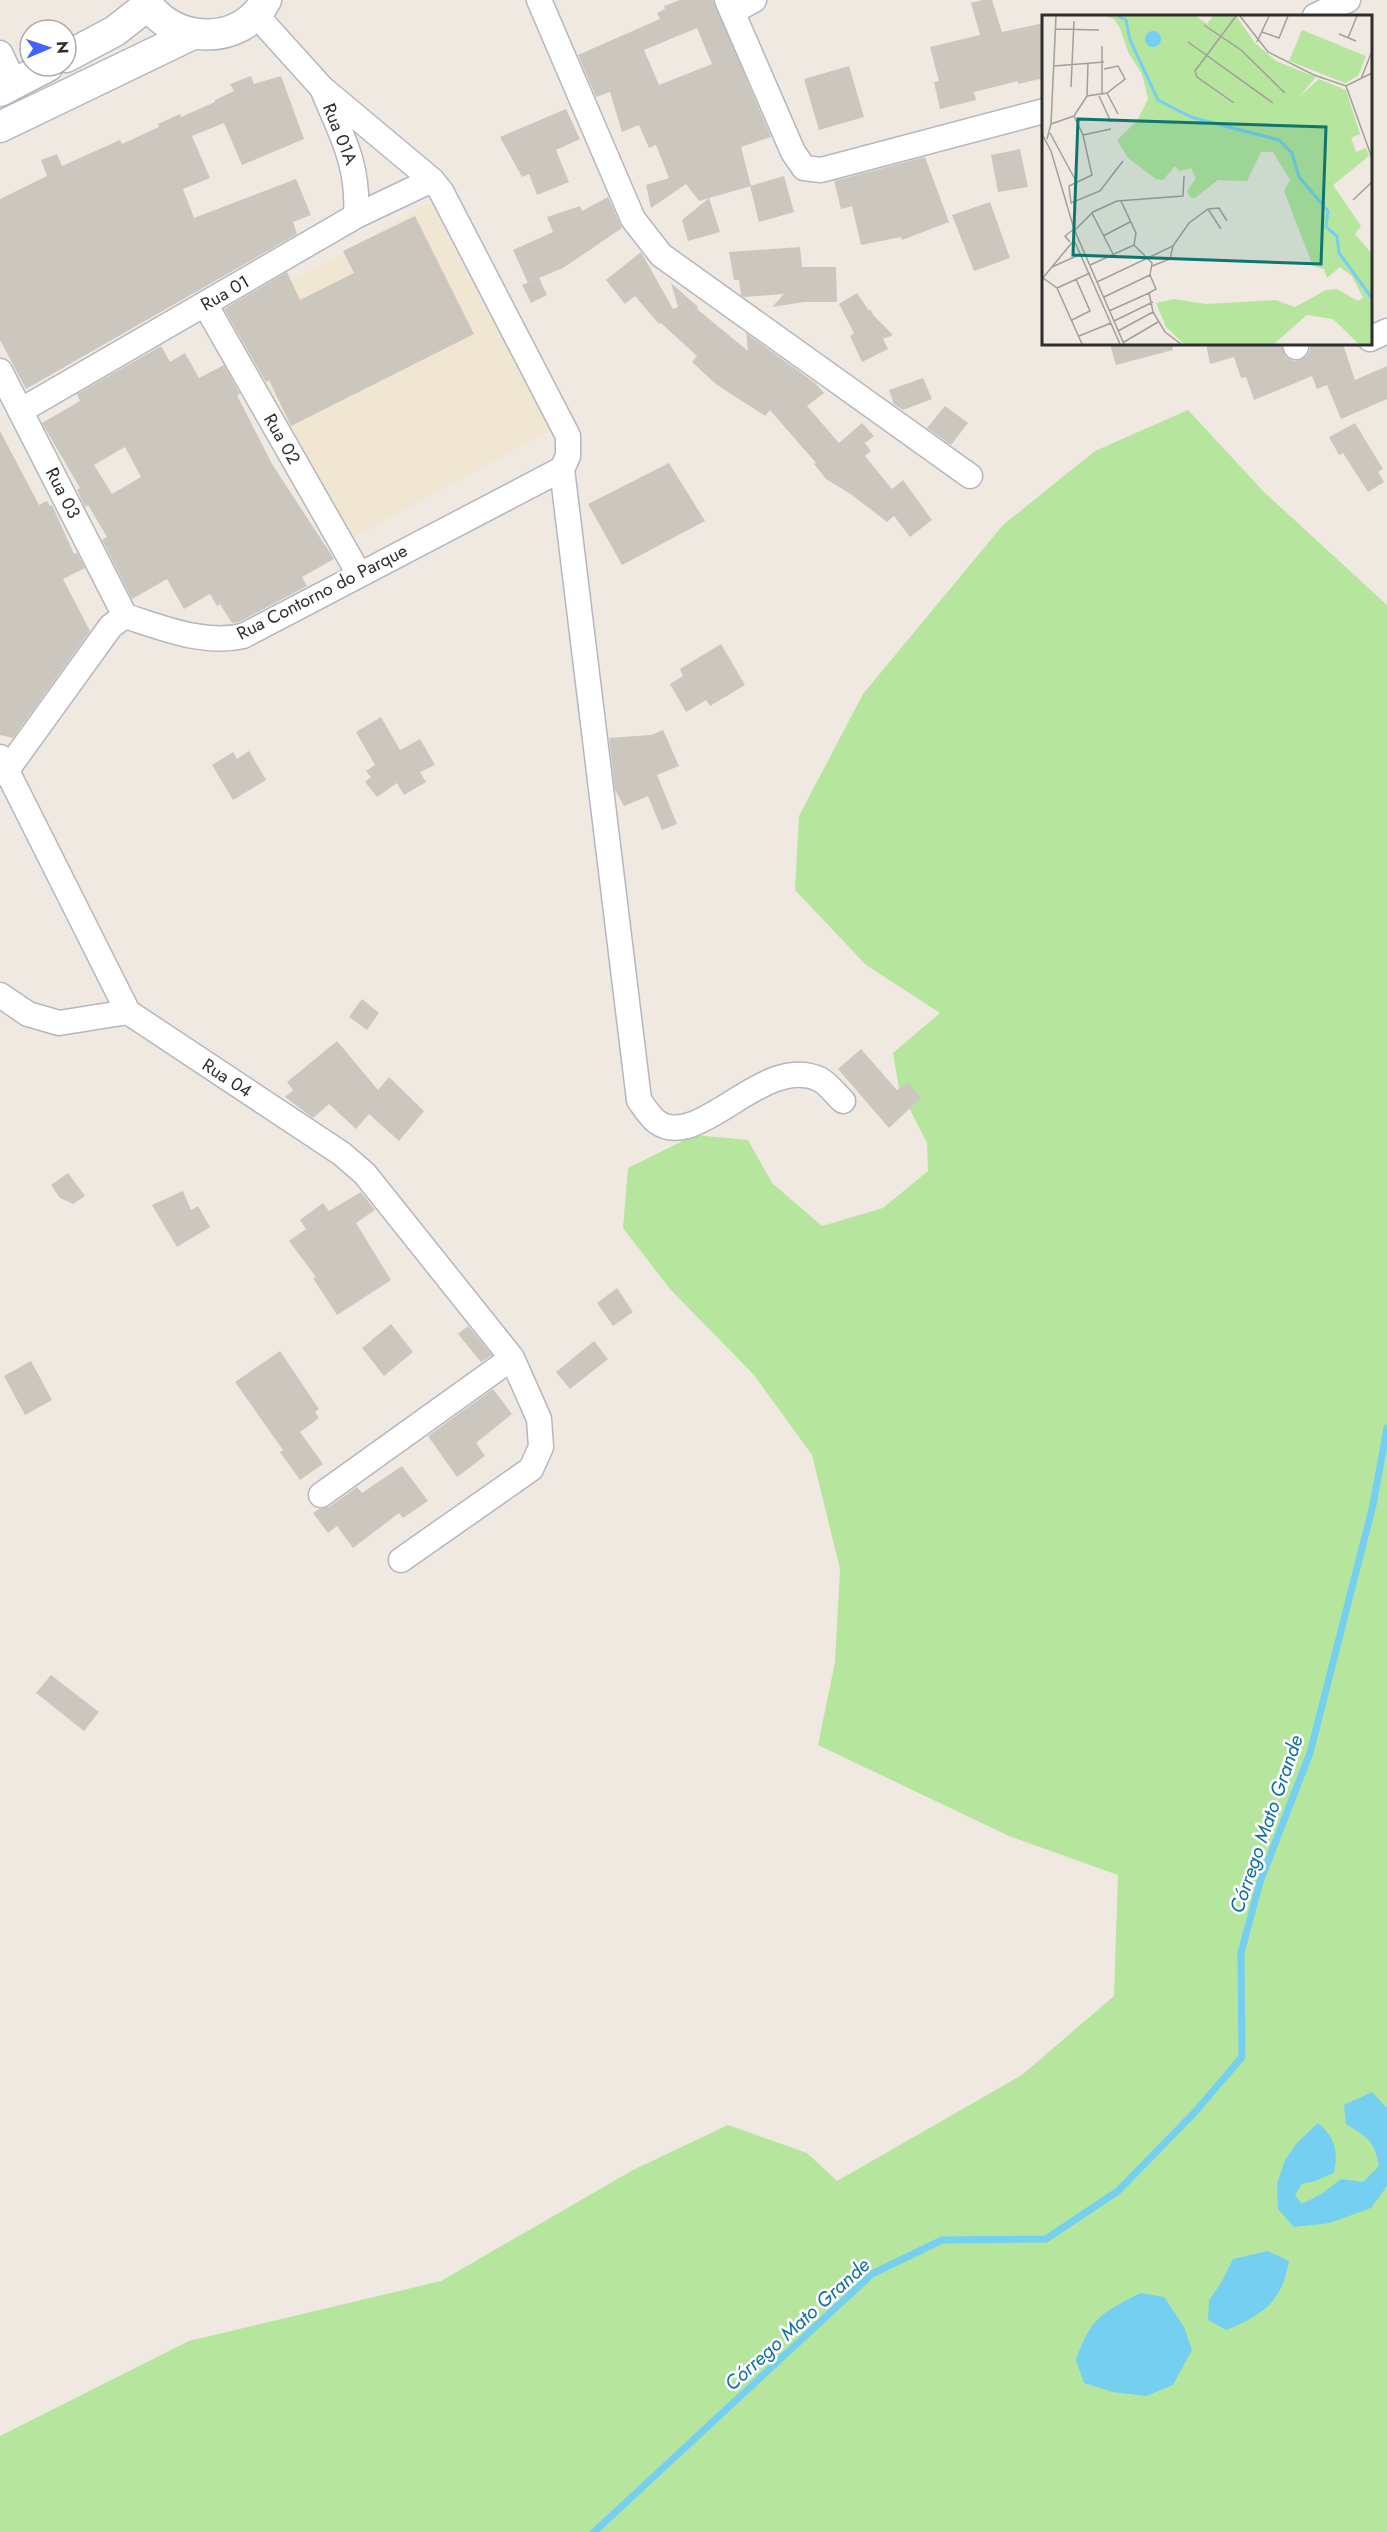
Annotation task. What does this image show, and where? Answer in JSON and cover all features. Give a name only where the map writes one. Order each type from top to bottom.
[{"type":"street","points":[[539,0],[633,219],[661,255],[970,476]]},
{"type":"street","points":[[754,0],[729,6],[793,152],[804,168],[821,170],[1042,112]]},
{"type":"street","points":[[1317,15],[1348,0]]},
{"type":"street","points":[[78,51],[116,31],[146,3],[170,25],[193,34],[213,35],[235,30],[264,4],[322,88],[432,180],[441,191],[568,436],[568,456],[562,469],[639,1100],[657,1122],[671,1127],[694,1125],[769,1081],[799,1074],[820,1080],[843,1101]]},
{"type":"street","points":[[0,127],[193,34]]},
{"type":"street","points":[[0,53],[8,87],[25,78]]},
{"type":"street","name":"Rua 01A","points":[[322,88],[348,149],[356,175],[356,216]]},
{"type":"street","name":"Rua 01","points":[[20,411],[356,216],[432,180]]},
{"type":"street","name":"Rua 02","points":[[205,304],[360,574]]},
{"type":"street","points":[[1372,338],[1387,331]]},
{"type":"street","name":"Rua 03","points":[[0,371],[125,616]]},
{"type":"street","name":"Rua Contorno do Parque","points":[[125,616],[177,632],[223,640],[243,636],[562,469]]},
{"type":"street","points":[[2,767],[111,626],[125,616]]},
{"type":"street","name":"Rua 04","points":[[2,767],[128,1012],[342,1154],[365,1174],[512,1358],[539,1419],[541,1447],[531,1468],[401,1560]]},
{"type":"street","points":[[0,995],[28,1014],[59,1023],[128,1012]]},
{"type":"street","points":[[321,1495],[512,1358]]},
{"type":"shaded area","points":[[438,198],[551,430],[350,539],[227,320]]},
{"type":"green space","points":[[1188,410],[1264,492],[1387,605],[1387,2532],[0,2532],[0,2436],[189,2341],[441,2281],[633,2170],[728,2125],[807,2153],[837,2181],[1022,2075],[1114,1996],[1118,1875],[1009,1836],[818,1745],[835,1662],[840,1569],[812,1455],[754,1375],[670,1289],[623,1228],[628,1168],[695,1135],[748,1140],[772,1183],[822,1226],[883,1208],[928,1171],[927,1143],[899,1088],[893,1053],[940,1013],[866,965],[795,890],[799,816],[863,694],[1003,525],[1095,451]]},
{"type":"water","points":[[1372,2092],[1387,2108],[1387,2186],[1371,2208],[1330,2223],[1294,2227],[1278,2209],[1277,2184],[1285,2160],[1297,2143],[1318,2123],[1329,2134],[1334,2145],[1336,2158],[1334,2173],[1302,2184],[1295,2195],[1302,2204],[1321,2194],[1341,2179],[1363,2182],[1379,2166],[1369,2140],[1346,2124],[1344,2105]]},
{"type":"water","points":[[1268,2251],[1289,2261],[1286,2275],[1276,2297],[1250,2319],[1226,2330],[1208,2320],[1209,2300],[1233,2259]]},
{"type":"water","points":[[1140,2293],[1164,2297],[1184,2327],[1192,2350],[1173,2385],[1146,2396],[1113,2392],[1084,2383],[1076,2360],[1087,2334],[1099,2318]]},
{"type":"building","points":[[680,0],[713,0],[771,137],[741,147],[751,186],[699,201],[686,184],[651,208],[646,185],[669,178],[656,145],[649,148],[639,125],[622,132],[610,92],[596,97],[578,55],[660,19],[657,13],[665,9],[664,6]],"holes":[[[697,28],[712,64],[659,85],[644,50]]]},
{"type":"building","points":[[992,0],[1002,32],[1042,23],[1042,78],[1018,84],[1018,81],[974,92],[976,100],[940,109],[934,82],[939,81],[930,47],[980,35],[971,3]]},
{"type":"building","points":[[849,66],[864,117],[819,130],[804,79]]},
{"type":"building","points":[[251,76],[254,84],[281,76],[304,139],[242,165],[224,123],[192,136],[210,178],[183,189],[194,218],[296,179],[311,215],[293,222],[297,234],[26,389],[0,340],[0,199],[47,176],[41,160],[57,154],[62,166],[120,140],[122,144],[159,127],[158,124],[180,114],[181,117],[215,102],[234,91],[230,84]]},
{"type":"building","points":[[566,109],[580,139],[556,150],[569,182],[537,195],[529,174],[522,177],[500,137]]},
{"type":"building","points":[[1020,149],[1028,187],[998,192],[991,155]]},
{"type":"building","points":[[925,157],[949,222],[902,240],[901,237],[861,245],[852,206],[841,209],[834,181]]},
{"type":"building","points":[[784,176],[794,212],[759,222],[750,186]]},
{"type":"building","points":[[608,197],[622,228],[563,268],[539,278],[547,295],[531,303],[522,285],[528,283],[513,250],[553,232],[547,217],[580,206],[582,211]]},
{"type":"building","points":[[709,198],[720,232],[688,241],[682,220]]},
{"type":"building","points":[[990,202],[1010,258],[974,271],[952,215]]},
{"type":"building","points":[[415,216],[474,334],[291,426],[269,380],[266,382],[224,309],[287,272],[300,300],[354,273],[343,251]]},
{"type":"building","points":[[800,247],[802,267],[836,267],[837,302],[804,302],[772,307],[784,294],[744,297],[741,295],[739,280],[734,280],[729,252]]},
{"type":"building","points":[[641,252],[673,309],[678,307],[671,283],[698,307],[697,309],[748,351],[746,333],[815,383],[824,393],[807,406],[839,443],[862,423],[874,436],[865,443],[871,451],[865,456],[892,489],[903,480],[932,520],[910,537],[894,516],[887,522],[852,495],[826,479],[814,464],[816,463],[770,410],[765,416],[717,385],[692,362],[697,356],[661,323],[659,324],[635,296],[625,304],[606,280]]},
{"type":"building","points":[[857,293],[869,311],[870,309],[893,335],[883,339],[888,349],[862,362],[850,336],[854,333],[839,304]]},
{"type":"building","points":[[1110,345],[1172,345],[1173,350],[1116,365]]},
{"type":"building","points":[[1206,345],[1281,345],[1286,357],[1294,361],[1306,357],[1310,345],[1343,345],[1355,380],[1387,366],[1387,399],[1341,419],[1327,385],[1317,389],[1312,376],[1254,400],[1246,377],[1241,378],[1234,357],[1210,364]]},
{"type":"building","points":[[161,346],[170,362],[185,353],[199,378],[224,365],[272,464],[334,559],[302,577],[307,586],[239,622],[232,623],[220,604],[217,606],[210,594],[184,609],[167,579],[132,599],[102,540],[107,537],[88,505],[85,507],[77,490],[80,488],[42,423],[80,401],[77,394]],"holes":[[[125,447],[141,477],[112,494],[94,465]]]},
{"type":"building","points":[[923,378],[932,399],[903,410],[894,404],[889,390]]},
{"type":"building","points":[[945,406],[968,423],[951,445],[927,428]]},
{"type":"building","points":[[1355,423],[1383,469],[1378,472],[1384,482],[1368,492],[1343,453],[1339,455],[1329,437]]},
{"type":"building","points":[[0,431],[39,505],[47,501],[50,506],[52,505],[74,554],[77,553],[85,568],[63,579],[90,631],[13,738],[0,735]]},
{"type":"building","points":[[669,463],[705,521],[622,565],[588,504]]},
{"type":"building","points":[[721,644],[745,685],[710,706],[706,700],[686,712],[670,684],[683,676],[680,669]]},
{"type":"building","points":[[381,717],[400,750],[420,739],[435,765],[420,772],[426,782],[404,795],[397,783],[377,797],[365,782],[371,777],[366,771],[375,765],[356,732]]},
{"type":"building","points":[[663,730],[679,766],[657,775],[677,824],[662,830],[648,796],[624,806],[615,790],[609,738],[651,735]]},
{"type":"building","points":[[249,751],[266,780],[233,800],[212,765],[233,752],[237,759]]},
{"type":"building","points":[[362,999],[379,1013],[367,1030],[349,1017]]},
{"type":"building","points":[[337,1041],[378,1090],[389,1077],[424,1111],[399,1141],[369,1114],[356,1129],[329,1104],[313,1118],[285,1097],[293,1090],[287,1082]]},
{"type":"building","points":[[861,1049],[897,1090],[908,1083],[921,1098],[889,1128],[838,1069]]},
{"type":"building","points":[[68,1173],[85,1196],[73,1204],[60,1198],[51,1185]]},
{"type":"building","points":[[183,1191],[191,1210],[198,1206],[210,1227],[177,1247],[152,1205]]},
{"type":"building","points":[[361,1192],[375,1210],[356,1223],[391,1280],[337,1315],[313,1278],[316,1277],[289,1241],[306,1229],[300,1220],[323,1203],[329,1211]]},
{"type":"building","points":[[617,1288],[633,1312],[613,1326],[597,1303]]},
{"type":"building","points":[[391,1324],[413,1352],[384,1376],[362,1348]]},
{"type":"building","points":[[468,1326],[492,1355],[481,1362],[458,1334]]},
{"type":"building","points":[[594,1341],[608,1359],[570,1389],[556,1372]]},
{"type":"building","points":[[280,1351],[319,1409],[315,1412],[319,1418],[300,1432],[323,1464],[300,1480],[280,1452],[283,1450],[235,1382]]},
{"type":"building","points":[[31,1361],[52,1400],[25,1415],[4,1376]]},
{"type":"building","points":[[493,1389],[512,1414],[476,1443],[485,1456],[457,1477],[428,1436]]},
{"type":"building","points":[[402,1466],[428,1501],[403,1518],[399,1513],[353,1548],[337,1526],[328,1533],[313,1513],[329,1507],[357,1487],[362,1493]]},
{"type":"building","points":[[51,1675],[99,1712],[84,1731],[36,1693]]},
{"type":"waterway","name":"Córrego Mato Grande","points":[[594,2532],[872,2274],[942,2240],[1046,2239],[1118,2191],[1195,2112],[1242,2057],[1241,1953],[1260,1882],[1310,1753],[1373,1505],[1387,1428]]}]
